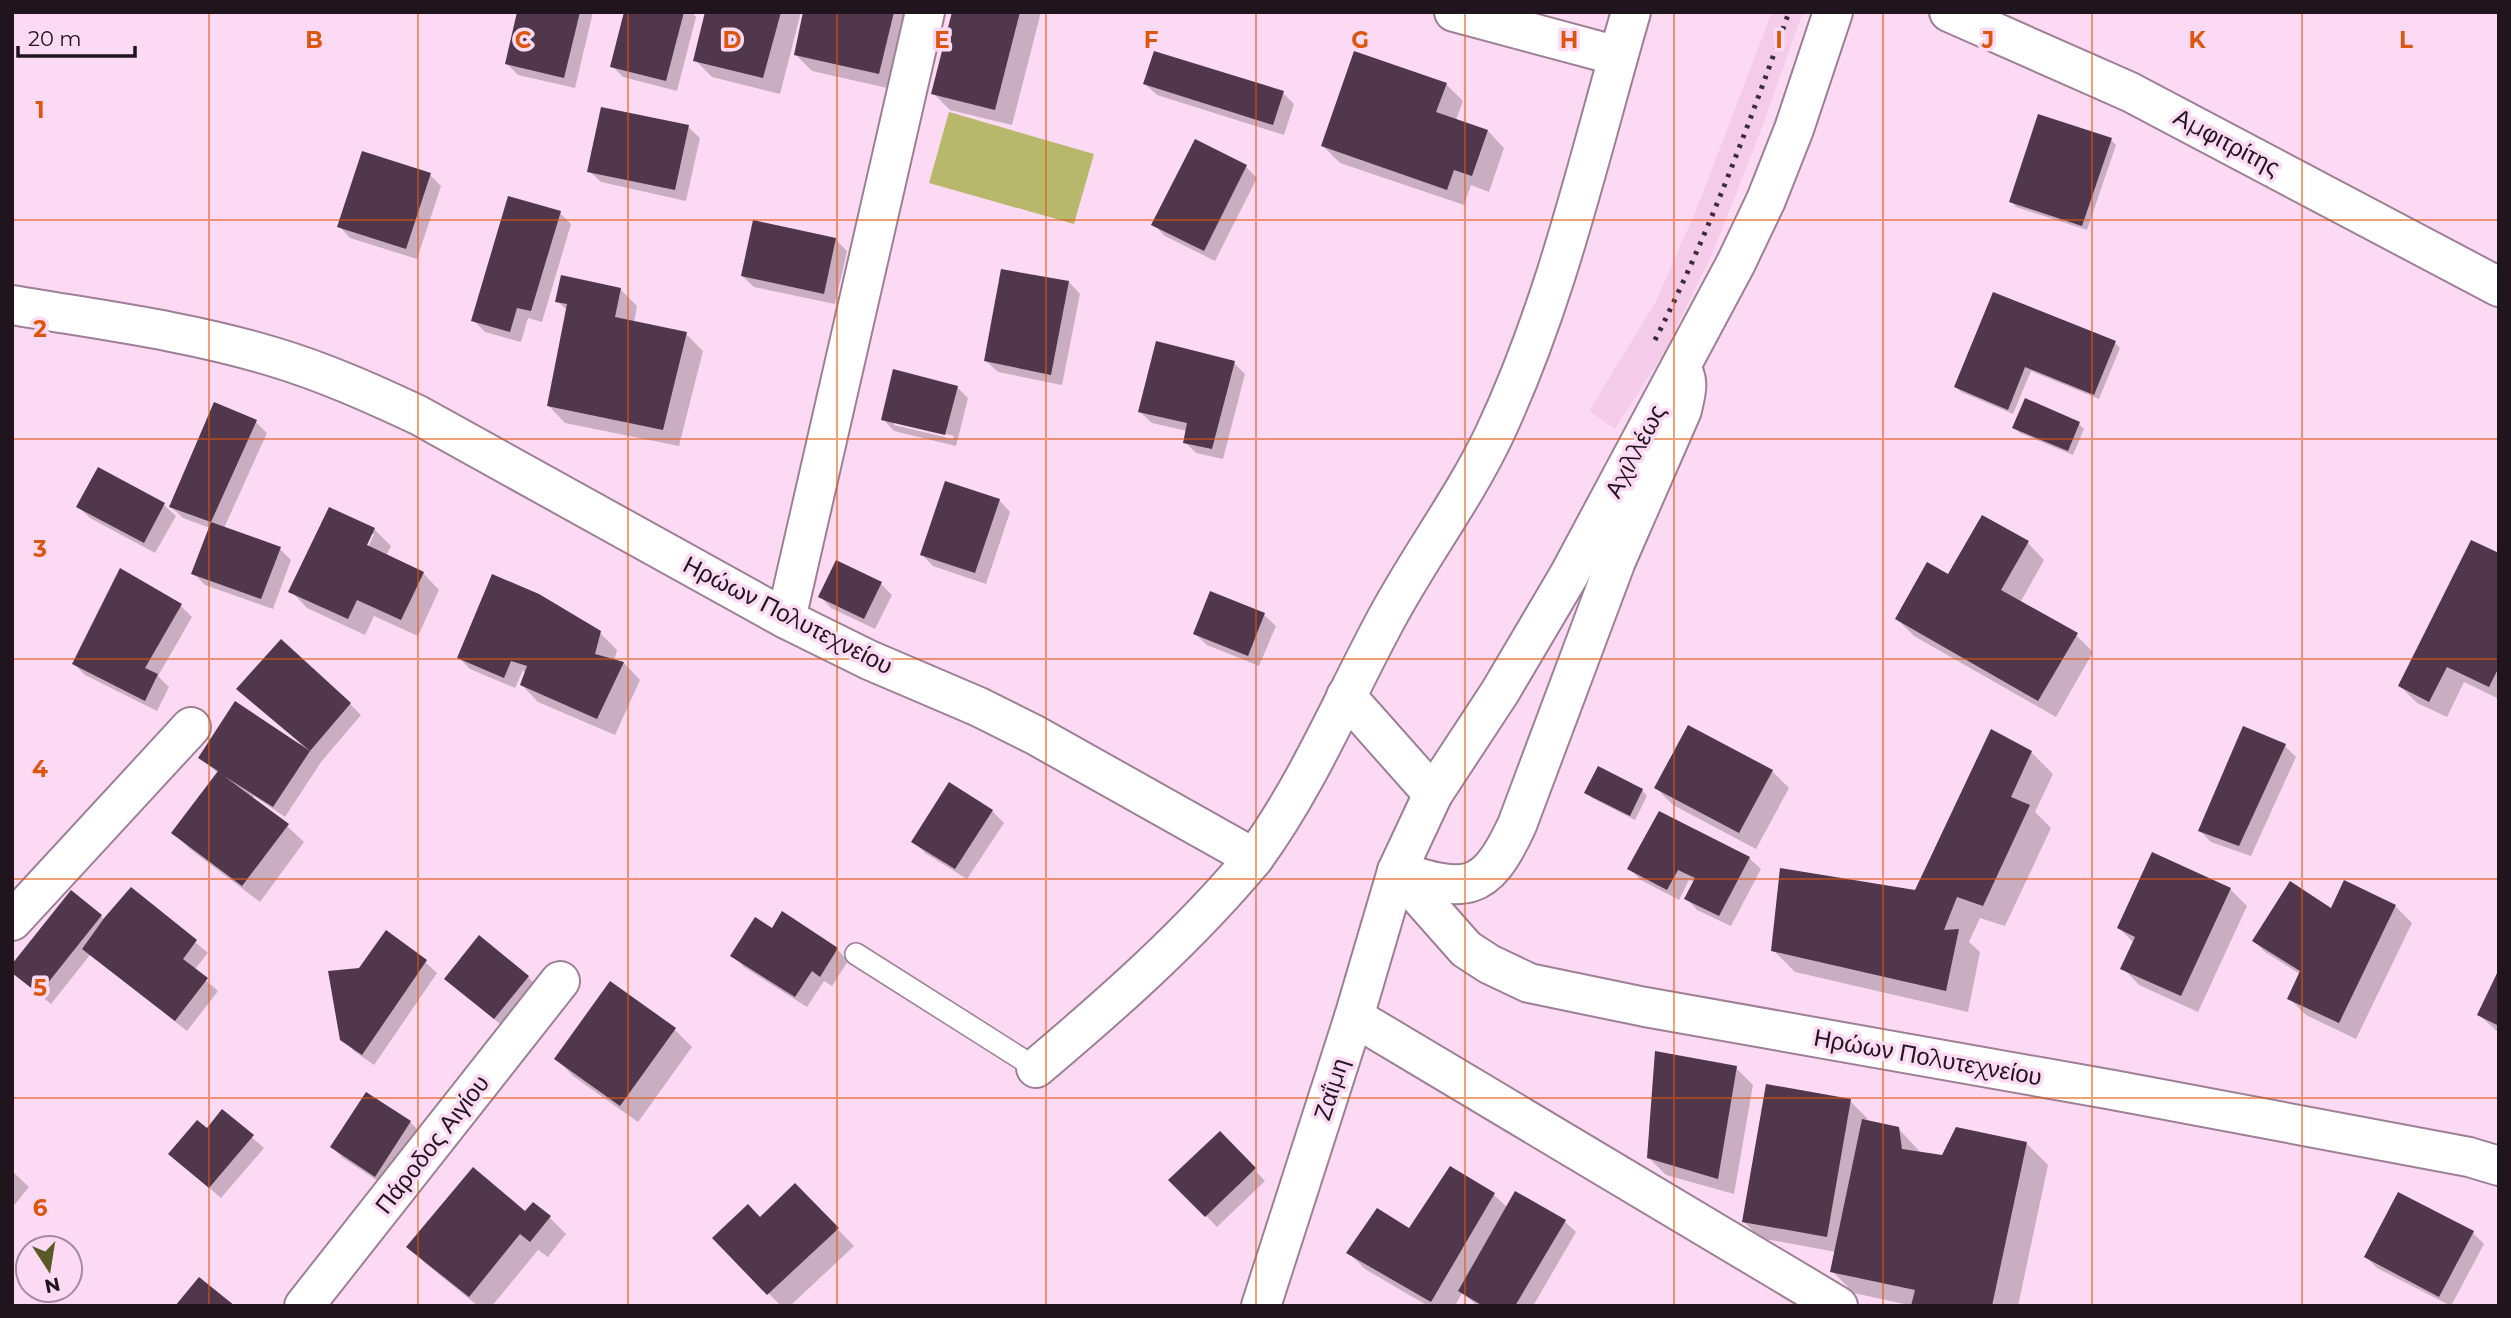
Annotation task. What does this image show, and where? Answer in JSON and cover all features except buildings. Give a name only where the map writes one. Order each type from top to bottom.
[{"type":"street","points":[[786,619],[925,12]]},
{"type":"street","points":[[1454,12],[1618,56]]},
{"type":"street","points":[[1036,1068],[1119,998],[1202,915],[1254,858],[1278,825],[1386,618],[1482,459],[1507,405],[1536,337],[1559,269],[1631,12]]},
{"type":"street","name":"Αχιλλέως","points":[[1397,871],[1433,794],[1500,692],[1569,575],[1736,262],[1766,200],[1794,129],[1833,12]]},
{"type":"street","name":"Αμφιτρίτης","points":[[1949,12],[2130,92],[2499,287]]},
{"type":"street","name":"Ηρώων Πολυτεχνείου","points":[[12,305],[194,337],[274,357],[355,385],[430,422],[786,619],[869,660],[979,707],[1035,735],[1254,858]]},
{"type":"street","points":[[1397,871],[1443,883],[1472,883],[1488,872],[1505,852],[1616,561],[1682,410],[1687,385],[1681,368]]},
{"type":"street","points":[[1346,696],[1433,794]]},
{"type":"street","points":[[12,921],[191,727]]},
{"type":"street","name":"Ηρώων Πολυτεχνείου","points":[[1397,871],[1466,949],[1489,964],[1529,983],[1645,1007],[2469,1157],[2499,1167]]},
{"type":"street","name":"Ζαΐμη","points":[[1261,1306],[1354,1017],[1397,871]]},
{"type":"street","name":"Πάροδος Αιγίου","points":[[304,1306],[560,981]]},
{"type":"street","points":[[1354,1017],[1838,1306]]},
{"type":"lane","points":[[856,954],[1036,1068]]},
{"type":"shaded area","points":[[1772,12],[1803,12],[1758,138],[1712,254],[1665,351],[1615,429],[1589,411],[1655,303],[1697,208]]},
{"type":"shaded area","points":[[949,112],[1094,154],[1074,224],[929,183]]},
{"type":"railway","points":[[1655,340],[1711,219],[1789,12]]}]
